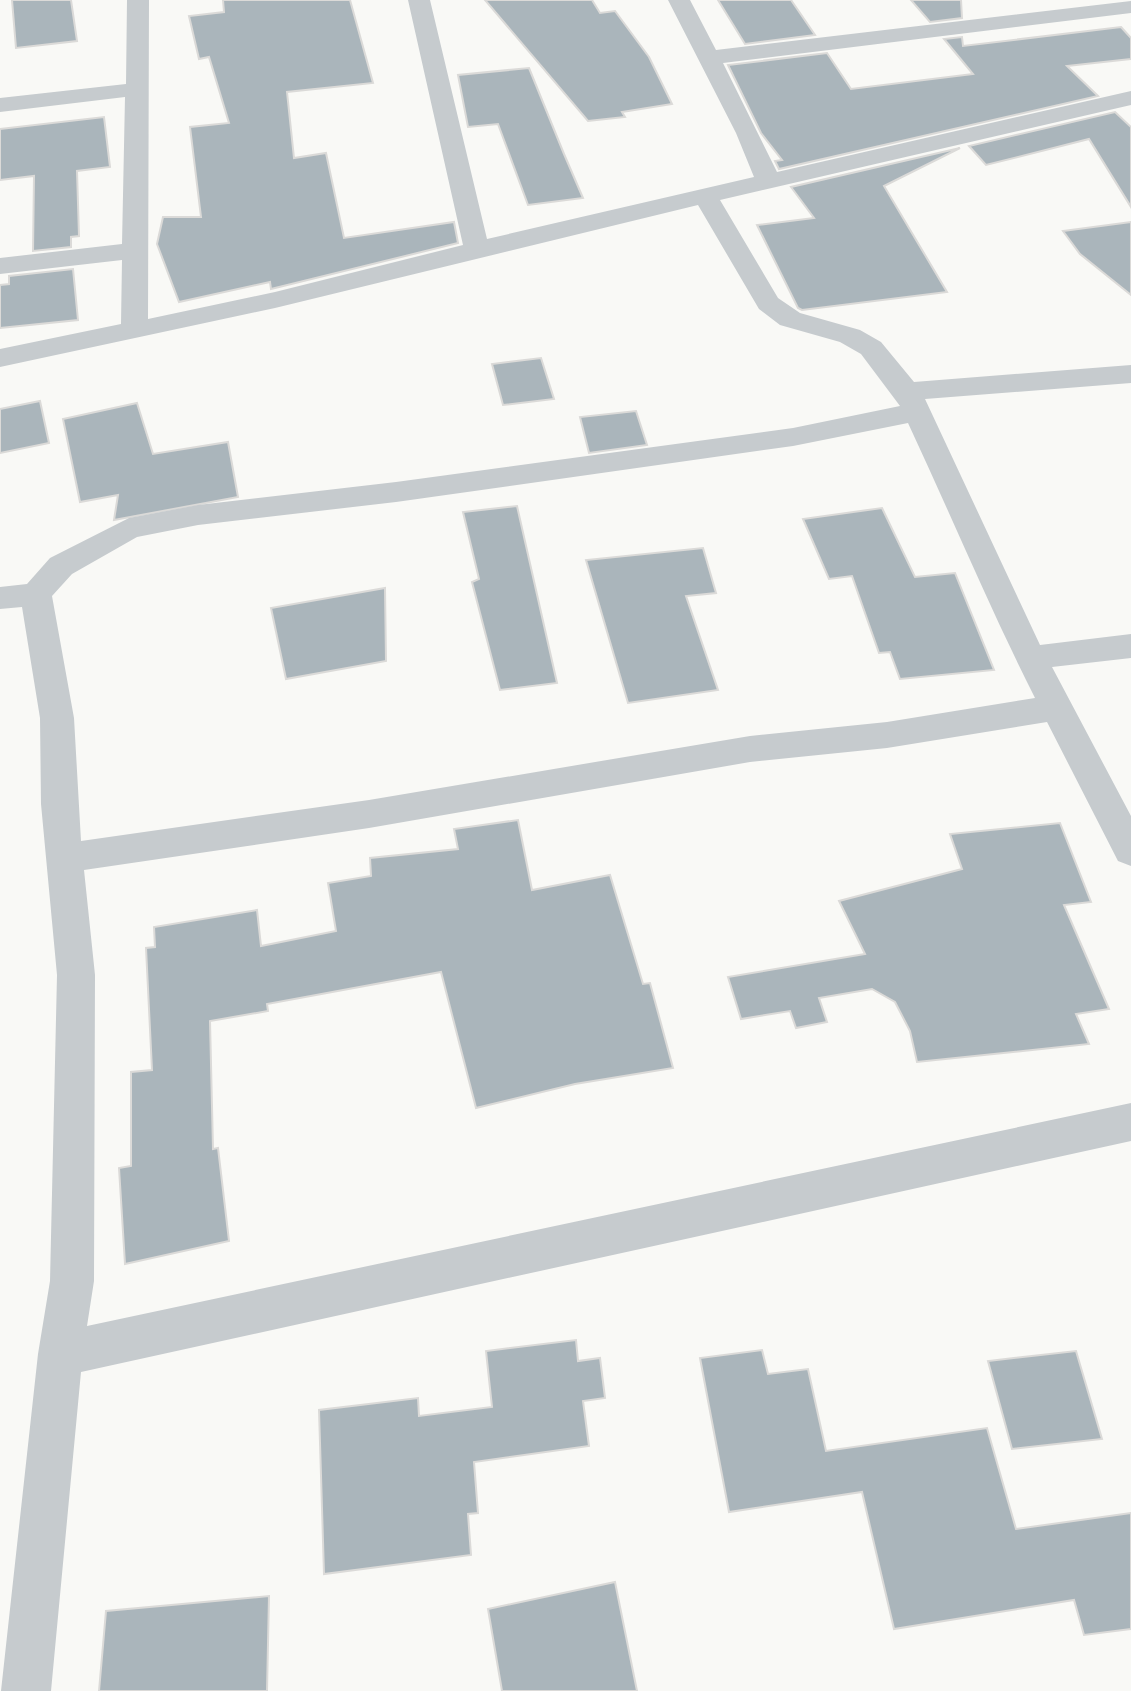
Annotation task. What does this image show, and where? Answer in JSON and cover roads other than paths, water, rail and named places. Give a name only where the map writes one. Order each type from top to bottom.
[{"type":"street","points":[[134,331],[138,0]]},
{"type":"street","points":[[419,0],[477,251]]},
{"type":"street","points":[[679,0],[706,58],[748,133],[769,183]]},
{"type":"street","points":[[706,58],[1131,7]]},
{"type":"street","points":[[0,105],[139,89]]},
{"type":"street","points":[[0,358],[134,331],[1131,98]]},
{"type":"street","points":[[706,197],[768,303],[790,319],[850,336],[871,348],[912,402],[1030,658],[1131,851]]},
{"type":"street","points":[[0,266],[133,251]]},
{"type":"street","points":[[0,598],[36,594],[61,566],[129,528],[198,515],[793,437],[912,402],[1131,374]]},
{"type":"street","points":[[26,1691],[60,1354],[72,1281],[76,975],[64,858],[57,718],[36,594]]},
{"type":"street","points":[[1030,658],[1131,646]]},
{"type":"street","points":[[64,858],[369,814],[721,754],[887,735],[1055,708]]},
{"type":"street","points":[[60,1354],[1131,1122]]}]
